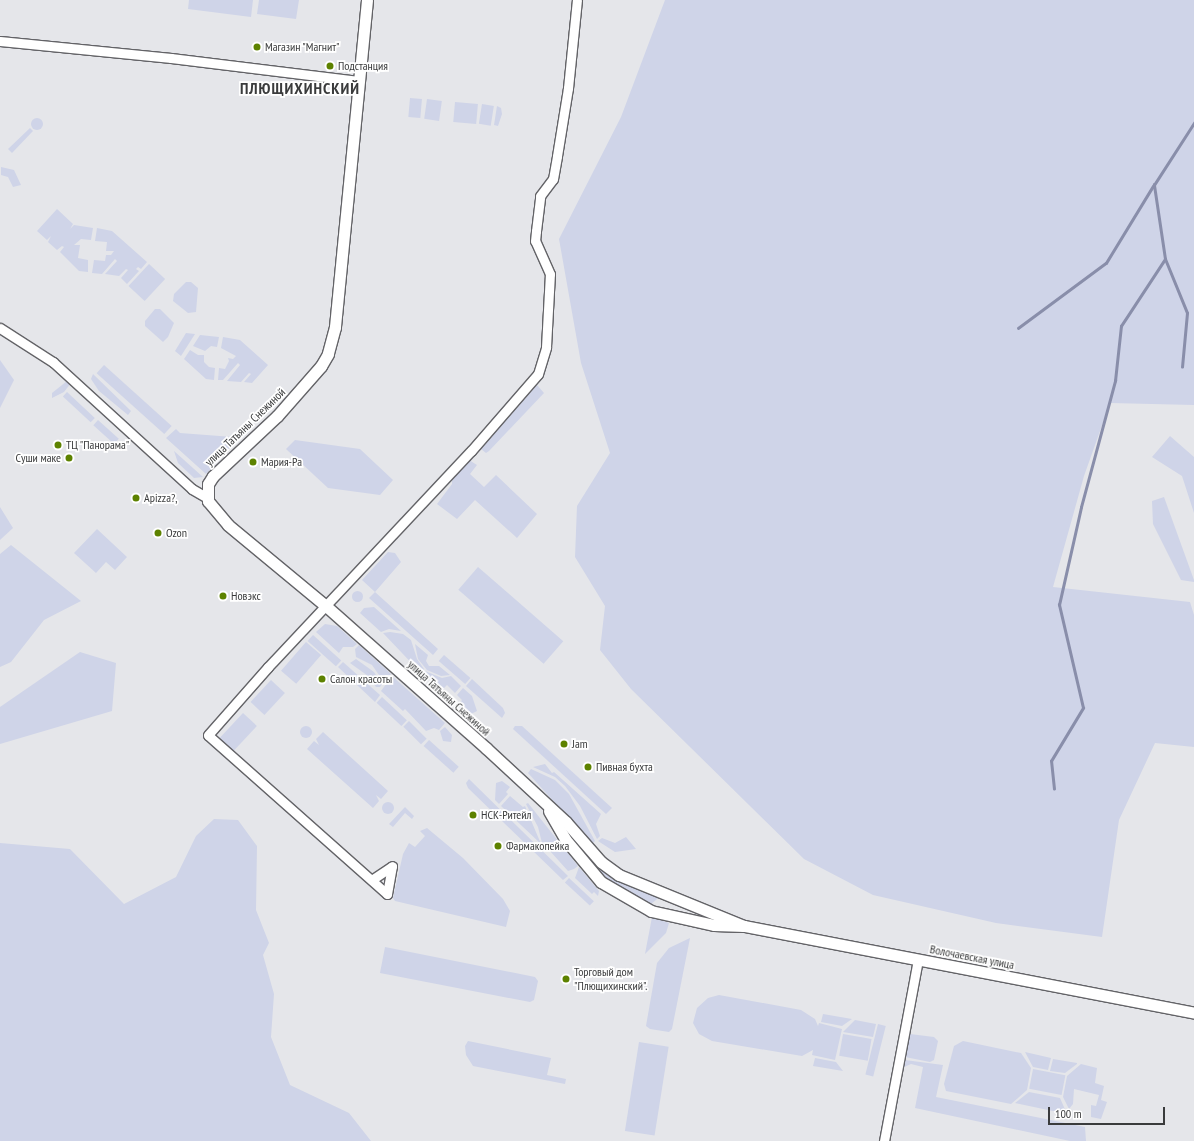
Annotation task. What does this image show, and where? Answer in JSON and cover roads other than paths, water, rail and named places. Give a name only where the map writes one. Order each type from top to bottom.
[{"type":"street","name":"улица Татьяны Снежиной","points":[[367,0],[335,327],[328,354],[321,366],[277,416],[213,476],[206,497],[215,513],[326,606],[486,748],[574,830],[601,862],[619,875],[670,895]]},
{"type":"street","points":[[373,879],[208,735],[471,451],[538,374],[546,347],[550,274],[535,241],[536,231],[540,196],[553,179],[558,156],[568,88],[577,0]]},
{"type":"street","points":[[0,41],[171,58],[359,81]]},
{"type":"street","points":[[0,328],[53,362],[192,488],[206,497]]},
{"type":"street","name":"улица Татьяны Снежиной","points":[[546,805],[565,839],[602,882],[651,911]]},
{"type":"street","name":"Волочаевская улица","points":[[670,895],[744,926]]},
{"type":"street","name":"Волочаевская улица","points":[[651,911],[714,925],[744,926],[1194,1013]]},
{"type":"street","points":[[884,1141],[918,959]]},
{"type":"waterway","points":[[1182,367],[1187,313],[1165,259],[1154,185],[1194,123]]},
{"type":"waterway","points":[[1018,328],[1106,263],[1153,186]]},
{"type":"waterway","points":[[1054,789],[1051,761],[1083,708],[1059,605],[1081,507],[1115,381],[1121,326],[1165,259]]},
{"type":"place","name":"Магазин \"Магнит\"","points":[[257,47]]},
{"type":"place","name":"Подстанция","points":[[330,66]]},
{"type":"place","name":"ТЦ \"Панорама\"","points":[[58,445]]},
{"type":"place","name":"Суши маке","points":[[69,458]]},
{"type":"place","name":"Мария-Ра","points":[[253,462]]},
{"type":"place","name":"Apizza?,","points":[[136,498]]},
{"type":"place","name":"Ozon","points":[[158,533]]},
{"type":"place","name":"Новэкс","points":[[223,596]]},
{"type":"place","name":"Салон красоты","points":[[322,679]]},
{"type":"place","name":"Jam","points":[[564,744]]},
{"type":"place","name":"Пивная бухта","points":[[588,767]]},
{"type":"place","name":"НСК-Ритейл","points":[[473,815]]},
{"type":"place","name":"Фармакопейка","points":[[498,846]]},
{"type":"place","name":"Торговый дом \"Плющихинский\".","points":[[566,979]]},
{"type":"district","name":"ПЛЮЩИХИНСКИЙ","points":[[300,88]]}]
